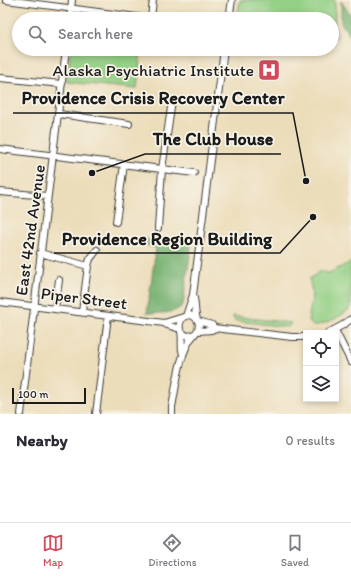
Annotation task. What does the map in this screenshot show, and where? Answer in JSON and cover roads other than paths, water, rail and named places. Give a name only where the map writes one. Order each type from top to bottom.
[{"type":"street","points":[[6,0],[100,12]]},
{"type":"street","points":[[71,12],[72,0]]},
{"type":"street","points":[[152,12],[153,0]]},
{"type":"street","points":[[230,12],[232,0]]},
{"type":"street","name":"East 42nd Avenue","points":[[22,414],[40,253],[54,155],[65,56]]},
{"type":"street","points":[[183,354],[181,350],[182,337],[179,324],[184,317],[193,294],[223,56]]},
{"type":"street","points":[[0,78],[62,84]]},
{"type":"street","points":[[158,228],[162,169],[172,101]]},
{"type":"street","points":[[59,114],[129,124]]},
{"type":"street","points":[[0,149],[194,173]]},
{"type":"street","points":[[116,222],[124,164]]},
{"type":"street","points":[[0,192],[48,196]]},
{"type":"street","points":[[82,312],[88,266],[90,259],[97,250]]},
{"type":"street","points":[[40,253],[88,266]]},
{"type":"street","points":[[55,309],[59,280]]},
{"type":"street","points":[[172,414],[172,407],[183,354],[190,338],[196,333],[200,326],[194,306],[195,299],[193,294]]},
{"type":"street","name":"Piper Street","points":[[0,302],[164,323],[180,330],[188,336],[212,330],[214,328],[303,337]]},
{"type":"street","points":[[96,414],[108,316]]},
{"type":"street","name":"Piper Street","points":[[164,323],[167,321],[193,316],[198,320],[212,325],[214,328]]},
{"type":"street","points":[[335,330],[351,319]]},
{"type":"street","points":[[339,338],[351,362]]},
{"type":"place","name":"Alaska Psychiatric Institute","points":[[269,70]]},
{"type":"place","name":"The Club House","points":[[92,173]]},
{"type":"place","name":"Providence Crisis Recovery Center","points":[[306,181]]},
{"type":"place","name":"Providence Region Building","points":[[313,217]]}]
